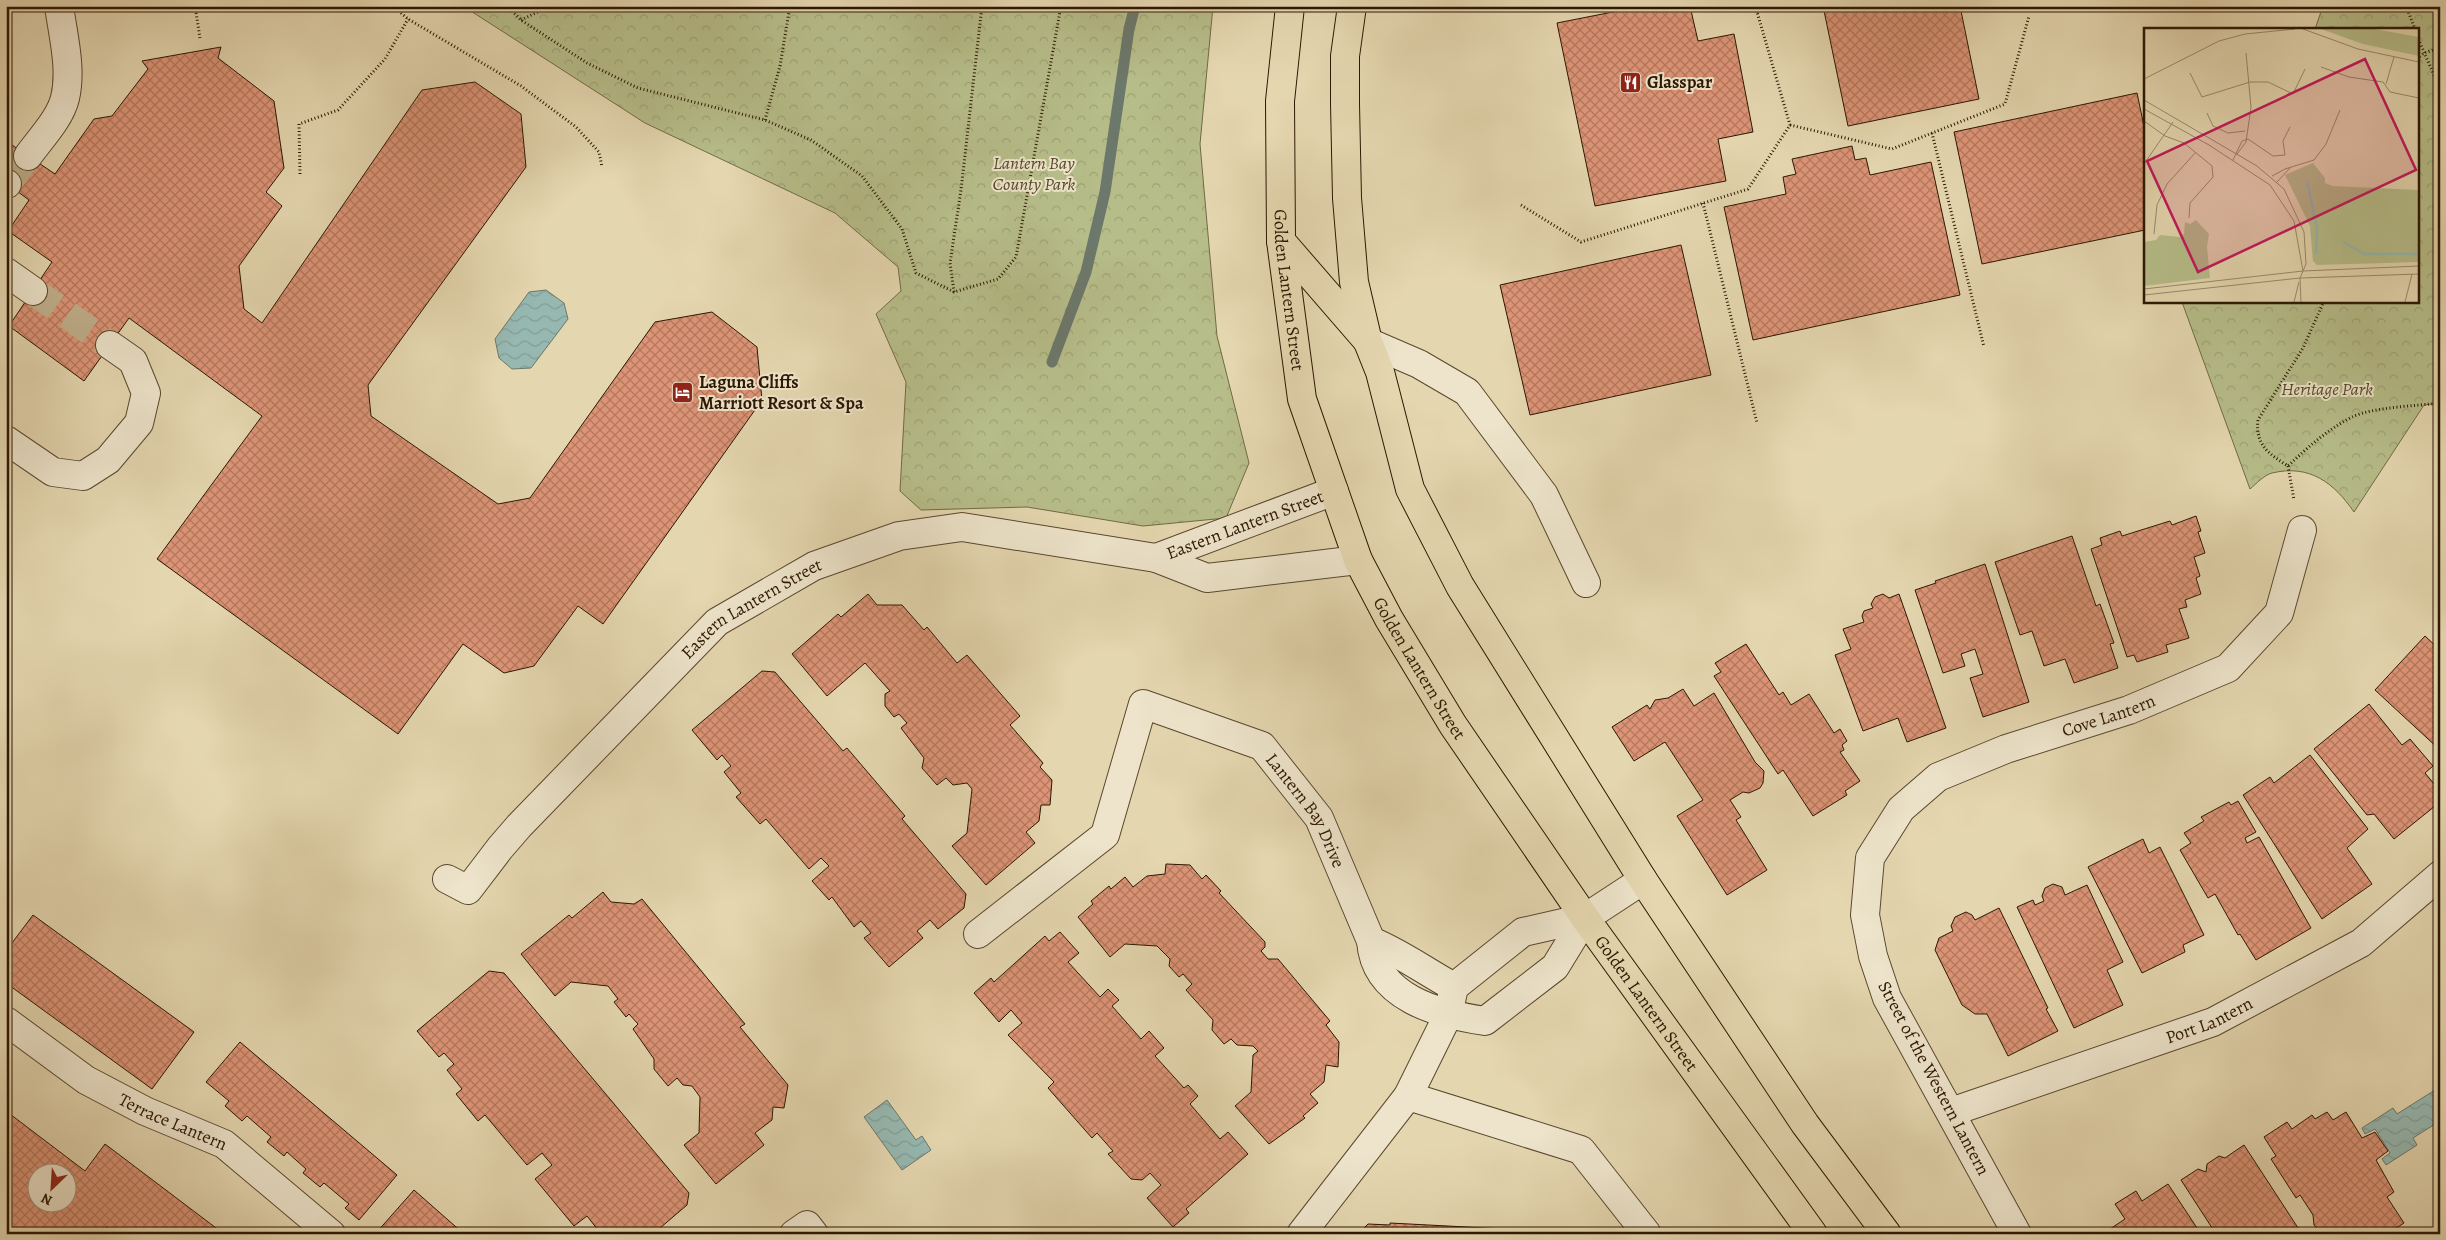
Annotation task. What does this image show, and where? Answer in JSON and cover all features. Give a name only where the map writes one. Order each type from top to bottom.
[{"type":"main road","name":"Golden Lantern Street","points":[[1290,6],[1280,100],[1281,241],[1302,399],[1358,560],[1389,619],[1453,725],[1586,918],[1813,1234]]},
{"type":"main road","points":[[1352,6],[1345,56],[1347,198],[1354,282],[1368,342],[1380,372],[1410,489],[1460,586],[1643,880],[1805,1124],[1887,1234]]},
{"type":"main road","points":[[1281,241],[1368,342]]},
{"type":"street","points":[[28,156],[54,119],[65,98],[67,69],[59,6]]},
{"type":"street","points":[[6,272],[32,291]]},
{"type":"street","points":[[1368,342],[1419,364],[1467,392],[1544,495],[1586,583]]},
{"type":"street","points":[[6,440],[52,472],[83,476],[108,460],[139,423],[146,393],[134,361],[110,345]]},
{"type":"street","name":"Eastern Lantern Street","points":[[1156,558],[1334,491]]},
{"type":"street","name":"Eastern Lantern Street","points":[[447,878],[468,890],[500,848],[520,826],[718,622],[814,566],[899,536],[962,527],[1156,558],[1207,578],[1358,560]]},
{"type":"street","name":"Cove Lantern","points":[[1870,858],[1901,809],[1938,777],[2006,749],[2129,710],[2228,668],[2279,612],[2302,530]]},
{"type":"street","name":"Lantern Bay Drive","points":[[978,934],[1105,835],[1143,704],[1262,746],[1319,818],[1371,941],[1372,958],[1392,985],[1420,1006],[1448,1016],[1485,1021],[1556,967],[1586,918],[1643,880]]},
{"type":"street","name":"Street of the Western Lantern","points":[[1870,858],[1865,915],[1873,956],[1888,998],[2017,1234]]},
{"type":"street","name":"Port Lantern","points":[[1951,1112],[2213,1022],[2362,943],[2440,875]]},
{"type":"street","points":[[1301,1234],[1408,1096],[1448,1016],[1454,987],[1522,932],[1586,918]]},
{"type":"street","points":[[1371,941],[1389,948],[1423,971],[1454,987]]},
{"type":"street","name":"Terrace Lantern","points":[[6,1021],[86,1080],[145,1111],[224,1144],[331,1234]]},
{"type":"street","points":[[1408,1096],[1581,1150],[1647,1234]]},
{"type":"street","points":[[794,1234],[807,1226],[814,1234]]},
{"type":"path","points":[[195,6],[200,38]]},
{"type":"path","points":[[393,6],[408,19],[521,86],[576,127],[599,152],[602,167]]},
{"type":"path","points":[[507,6],[521,20],[587,63],[638,88],[765,120],[811,140],[862,176],[902,229],[916,273],[954,292],[998,279],[1016,257],[1060,6]]},
{"type":"path","points":[[521,20],[550,6]]},
{"type":"path","points":[[765,120],[780,66],[790,6]]},
{"type":"path","points":[[954,292],[950,263],[961,190],[982,6]]},
{"type":"path","points":[[1522,205],[1581,242],[1748,189],[1790,125],[1757,12],[1749,6]]},
{"type":"path","points":[[1757,12],[1770,6]]},
{"type":"path","points":[[2406,6],[2415,28]]},
{"type":"path","points":[[1790,125],[1892,149],[2005,104],[2029,16]]},
{"type":"path","points":[[300,174],[299,124],[338,110],[385,59],[408,19]]},
{"type":"path","points":[[2418,38],[2440,89]]},
{"type":"path","points":[[2418,58],[2424,52],[2440,48]]},
{"type":"path","points":[[1932,133],[1984,347]]},
{"type":"path","points":[[1703,203],[1757,423]]},
{"type":"path","points":[[2324,302],[2303,348],[2258,420],[2257,430],[2261,444],[2270,455],[2288,466],[2316,439],[2354,416],[2395,408],[2440,403]]},
{"type":"green space","name":"Lantern Bay County Park","points":[[463,6],[1213,6],[1200,144],[1217,336],[1249,463],[1226,518],[1143,526],[1027,507],[921,510],[900,491],[906,382],[876,314],[901,291],[898,267],[835,213],[645,123]]},
{"type":"green space","name":"Heritage Park","points":[[2323,6],[2440,6],[2440,403],[2424,405],[2354,512],[2338,492],[2320,478],[2298,471],[2269,474],[2250,489],[2182,302],[2418,302],[2418,28],[2315,28]]},
{"type":"water","points":[[546,290],[564,303],[568,319],[531,368],[512,369],[499,358],[495,339],[529,292]]},
{"type":"water","points":[[2435,1090],[2440,1097],[2440,1121],[2413,1138],[2417,1145],[2386,1165],[2382,1159],[2390,1153],[2375,1129],[2365,1134],[2362,1128],[2393,1108],[2397,1114]]},
{"type":"water","points":[[887,1100],[916,1140],[922,1136],[931,1150],[902,1170],[864,1117]]},
{"type":"building","points":[[1643,6],[1690,6],[1698,41],[1734,34],[1753,132],[1718,139],[1726,181],[1595,206],[1557,23]]},
{"type":"building","points":[[1823,6],[1960,6],[1979,99],[1848,126]]},
{"type":"building","name":"Laguna Cliffs Marriott Resort & Spa","points":[[221,47],[218,58],[274,101],[284,168],[266,192],[282,206],[239,266],[244,309],[262,323],[422,90],[475,82],[521,114],[526,167],[368,385],[371,416],[498,504],[530,498],[655,322],[712,312],[757,347],[762,400],[603,624],[578,606],[534,666],[504,673],[463,644],[398,734],[157,559],[262,416],[129,318],[84,381],[9,326],[52,262],[8,231],[29,200],[6,183],[6,141],[55,174],[94,119],[112,116],[148,69],[142,61]]},
{"type":"building","points":[[2137,93],[2144,126],[2144,230],[1982,264],[1954,132]]},
{"type":"building","points":[[1852,146],[1855,160],[1866,158],[1870,175],[1931,162],[1960,295],[1753,340],[1724,207],[1786,194],[1783,177],[1796,174],[1792,159]]},
{"type":"building","points":[[1681,245],[1711,375],[1530,415],[1500,285]]},
{"type":"building","points":[[2196,516],[2201,531],[2198,532],[2205,553],[2194,557],[2200,576],[2196,578],[2201,594],[2185,600],[2187,607],[2179,609],[2189,638],[2166,645],[2168,652],[2137,662],[2134,655],[2127,657],[2091,549],[2102,545],[2100,538],[2120,531],[2122,536],[2170,521],[2172,525]]},
{"type":"building","points":[[2072,536],[2096,606],[2100,604],[2114,643],[2110,644],[2118,668],[2074,683],[2065,659],[2044,666],[2032,631],[2020,635],[1995,562]]},
{"type":"building","points":[[1985,564],[2029,702],[1983,717],[1970,678],[1983,674],[1975,649],[1961,654],[1965,666],[1943,673],[1915,590]]},
{"type":"building","points":[[868,594],[877,605],[902,605],[924,630],[927,627],[957,663],[967,655],[1020,716],[1010,725],[1043,763],[1040,767],[1052,780],[1050,805],[1041,805],[1039,821],[1026,832],[1035,843],[986,885],[952,846],[967,833],[972,789],[967,783],[953,785],[946,778],[937,785],[922,768],[924,758],[901,728],[907,723],[899,714],[894,717],[885,706],[885,694],[890,691],[865,663],[827,696],[792,654],[838,614],[841,617]]},
{"type":"building","points":[[1883,594],[1889,598],[1899,594],[1946,728],[1907,742],[1898,718],[1863,731],[1835,655],[1851,649],[1843,629],[1864,622],[1862,616],[1864,611],[1873,608],[1871,604],[1875,597]]},
{"type":"building","points":[[2425,636],[2440,650],[2440,750],[2375,690]]},
{"type":"building","points":[[1746,644],[1779,695],[1783,692],[1791,705],[1809,694],[1834,733],[1840,729],[1847,741],[1842,745],[1844,750],[1840,752],[1860,781],[1845,791],[1847,795],[1813,816],[1783,770],[1778,774],[1714,676],[1721,672],[1715,663]]},
{"type":"building","points":[[762,671],[775,672],[843,751],[847,748],[905,816],[902,819],[966,894],[964,908],[938,929],[930,920],[917,931],[923,938],[889,967],[864,938],[871,933],[861,921],[854,927],[832,897],[829,900],[812,881],[829,866],[821,858],[809,869],[766,819],[760,824],[736,797],[741,793],[724,772],[731,766],[722,755],[717,760],[692,730]]},
{"type":"building","points":[[1683,689],[1694,706],[1714,693],[1755,762],[1764,771],[1763,783],[1760,788],[1749,793],[1743,792],[1730,800],[1741,817],[1736,820],[1767,870],[1727,895],[1677,816],[1703,800],[1665,742],[1634,761],[1612,727],[1647,705],[1650,709],[1655,700],[1668,698]]},
{"type":"building","points":[[2369,704],[2402,745],[2410,739],[2433,766],[2425,773],[2440,791],[2440,802],[2394,839],[2374,814],[2367,815],[2314,749]]},
{"type":"building","points":[[2310,755],[2368,829],[2347,848],[2372,884],[2322,919],[2243,795],[2270,777],[2274,783]]},
{"type":"building","points":[[2238,801],[2256,832],[2245,838],[2247,843],[2259,837],[2311,928],[2256,960],[2240,934],[2238,935],[2215,894],[2208,898],[2180,850],[2191,843],[2184,833],[2204,821],[2201,817],[2229,802],[2231,805]]},
{"type":"building","points":[[2143,839],[2149,853],[2160,847],[2204,935],[2183,945],[2185,952],[2142,973],[2088,867]]},
{"type":"building","points":[[1166,864],[1190,865],[1202,879],[1206,875],[1221,891],[1219,893],[1265,942],[1265,947],[1261,951],[1268,959],[1278,959],[1330,1021],[1326,1025],[1339,1042],[1338,1067],[1326,1065],[1324,1082],[1310,1094],[1318,1103],[1303,1116],[1305,1118],[1269,1144],[1235,1106],[1251,1092],[1253,1055],[1258,1051],[1253,1046],[1237,1045],[1231,1039],[1224,1044],[1212,1030],[1213,1020],[1186,990],[1192,984],[1183,974],[1179,977],[1169,966],[1170,959],[1157,946],[1125,944],[1110,957],[1078,917],[1093,904],[1091,901],[1109,886],[1111,889],[1125,877],[1133,887],[1147,876],[1165,874]]},
{"type":"building","points":[[2053,884],[2062,887],[2065,895],[2087,885],[2123,962],[2107,970],[2123,1005],[2074,1028],[2017,907],[2033,900],[2035,905],[2044,901],[2042,896],[2045,888]]},
{"type":"building","points":[[603,892],[611,902],[634,904],[642,899],[745,1024],[740,1027],[788,1085],[784,1108],[773,1107],[772,1120],[755,1133],[764,1145],[716,1184],[684,1145],[699,1133],[700,1097],[692,1086],[683,1085],[677,1078],[668,1086],[654,1069],[654,1059],[633,1029],[638,1024],[629,1014],[626,1017],[614,1002],[618,999],[608,986],[571,982],[555,996],[521,954],[569,915],[572,918]]},
{"type":"building","points":[[1999,908],[2058,1031],[2008,1056],[1987,1014],[1975,1014],[1962,1005],[1935,950],[1939,938],[1953,931],[1951,926],[1955,917],[1966,912],[1972,915],[1975,920]]},
{"type":"building","points":[[33,915],[194,1032],[152,1089],[6,983],[6,951]]},
{"type":"building","points":[[1060,932],[1079,953],[1068,962],[1100,997],[1108,989],[1119,1000],[1112,1006],[1141,1039],[1149,1031],[1164,1048],[1155,1056],[1184,1088],[1188,1085],[1198,1096],[1190,1104],[1220,1139],[1228,1132],[1248,1154],[1186,1209],[1189,1213],[1173,1227],[1147,1198],[1161,1185],[1150,1173],[1142,1180],[1131,1179],[1108,1154],[1113,1151],[1097,1133],[1092,1138],[1048,1088],[1054,1082],[1008,1035],[1022,1023],[1011,1010],[999,1022],[974,993],[991,978],[994,982],[1045,936],[1049,941]]},
{"type":"building","points":[[489,971],[504,973],[689,1193],[687,1205],[653,1234],[593,1234],[598,1230],[587,1216],[574,1226],[535,1179],[552,1165],[542,1153],[527,1165],[485,1115],[478,1121],[456,1094],[462,1089],[447,1070],[454,1064],[444,1053],[439,1057],[417,1031]]},
{"type":"building","points":[[240,1042],[397,1175],[359,1220],[345,1208],[349,1204],[324,1183],[320,1187],[303,1173],[306,1169],[287,1152],[284,1156],[267,1142],[271,1137],[247,1116],[242,1121],[225,1106],[229,1101],[206,1082]]},
{"type":"building","points":[[6,1111],[73,1162],[28,1162],[28,1212],[78,1212],[78,1166],[85,1171],[105,1144],[224,1234],[116,1234],[107,1227],[102,1234],[6,1234]]},
{"type":"building","points":[[2327,1112],[2333,1120],[2346,1112],[2362,1138],[2375,1132],[2388,1151],[2376,1160],[2394,1192],[2387,1197],[2404,1223],[2387,1234],[2343,1234],[2341,1229],[2334,1233],[2320,1232],[2314,1225],[2313,1215],[2300,1195],[2296,1198],[2271,1159],[2276,1156],[2264,1137],[2287,1122],[2292,1129],[2312,1115],[2315,1119]]},
{"type":"building","points":[[2244,1145],[2302,1234],[2216,1234],[2181,1180],[2198,1169],[2206,1172],[2207,1164],[2219,1156],[2225,1158]]},
{"type":"building","points":[[2168,1184],[2201,1234],[2109,1234],[2107,1231],[2125,1219],[2115,1204],[2136,1191],[2142,1201]]},
{"type":"building","points":[[414,1190],[464,1234],[376,1233]]},
{"type":"building","points":[[1390,1223],[1581,1233],[1358,1234],[1368,1224],[1390,1225]]},
{"type":"waterway","points":[[1052,362],[1086,272],[1105,192],[1129,29],[1135,6]]},
{"type":"tunnel","points":[[7,184],[28,156]]},
{"type":"tunnel","points":[[33,291],[110,345]]},
{"type":"place","name":"Glasspar","points":[[1631,82]]},
{"type":"place","name":"Laguna Cliffs Marriott Resort & Spa","points":[[683,392]]}]
